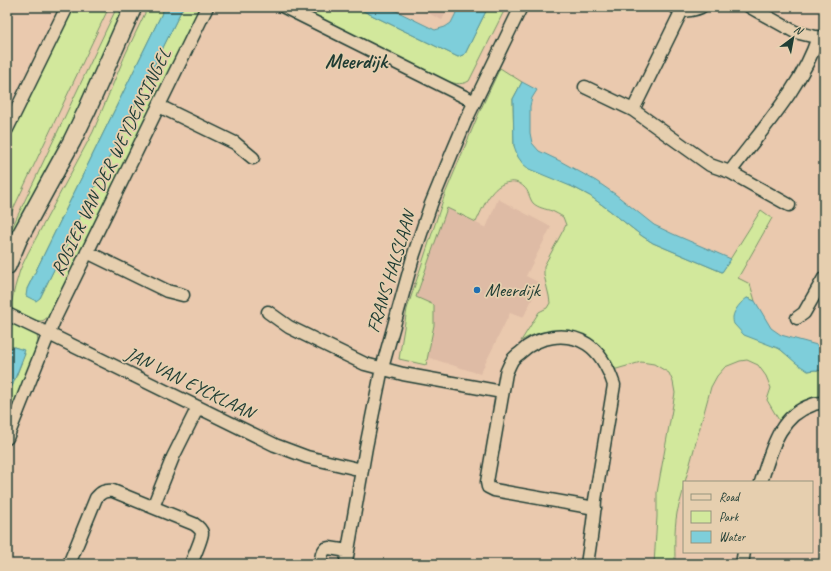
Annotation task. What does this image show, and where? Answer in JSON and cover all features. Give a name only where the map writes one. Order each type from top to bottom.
[{"type":"street","points":[[7,266],[18,240],[72,141],[133,7]]},
{"type":"street","name":"ROGIER VAN DER WEYDENSINGEL","points":[[7,438],[54,318],[207,7]]},
{"type":"street","points":[[284,7],[475,102]]},
{"type":"street","name":"FRANS HALSLAAN","points":[[347,564],[346,562],[362,470],[382,368],[414,254],[446,168],[475,102],[521,7]]},
{"type":"street","points":[[633,110],[679,9],[694,10],[701,7]]},
{"type":"street","points":[[730,172],[787,98],[821,38],[795,32],[750,7]]},
{"type":"street","points":[[7,129],[63,8]]},
{"type":"street","points":[[585,87],[633,110],[710,165],[730,172],[789,204]]},
{"type":"street","points":[[158,106],[235,143],[253,158]]},
{"type":"street","points":[[87,252],[167,291],[183,295]]},
{"type":"street","points":[[797,318],[804,313],[824,278]]},
{"type":"street","points":[[268,312],[290,327],[365,364],[403,374],[502,392]]},
{"type":"street","name":"JAN VAN EYCKLAAN","points":[[7,314],[275,445],[307,457],[362,470]]},
{"type":"street","points":[[587,564],[614,385],[609,371],[600,356],[588,344],[572,338],[557,336],[540,339],[526,347],[513,359],[506,373],[487,482],[488,487],[494,490],[595,508]]},
{"type":"street","points":[[761,481],[775,440],[793,414],[812,404],[824,403]]},
{"type":"street","points":[[153,507],[173,457],[198,407]]},
{"type":"street","points":[[69,564],[96,498],[100,493],[106,490],[113,491],[153,507],[194,524],[199,528],[202,533],[191,564]]},
{"type":"street","points":[[320,564],[322,554],[325,549],[329,548],[348,551]]},
{"type":"street","points":[[742,564],[744,553]]},
{"type":"shaded area","points":[[416,7],[449,7],[442,20]]},
{"type":"shaded area","name":"Meerdijk","points":[[498,199],[551,227],[526,276],[540,283],[523,318],[510,313],[480,374],[427,357],[434,325],[416,298],[447,208],[486,228]]},
{"type":"green space","points":[[73,7],[109,7],[7,222],[7,141]]},
{"type":"green space","points":[[117,7],[128,7],[93,84],[7,253],[7,238]]},
{"type":"green space","points":[[148,7],[165,7],[27,289],[40,298],[183,7],[200,7],[49,316],[42,321],[38,321],[10,309],[20,270],[93,132],[126,53]]},
{"type":"green space","points":[[294,7],[355,7],[458,57],[465,54],[488,7],[506,7],[469,81],[460,84],[444,80]]},
{"type":"green space","points":[[500,68],[522,82],[513,99],[514,146],[558,180],[590,196],[653,243],[722,272],[761,210],[772,218],[738,278],[750,284],[755,301],[747,298],[777,347],[808,371],[824,371],[824,399],[796,407],[780,422],[767,400],[771,388],[766,376],[758,365],[747,360],[725,367],[717,376],[711,387],[685,481],[683,481],[683,490],[676,519],[675,564],[654,564],[657,493],[675,393],[673,382],[669,373],[654,364],[641,362],[613,370],[563,331],[541,333],[521,341],[539,312],[547,308],[550,303],[544,275],[544,266],[566,225],[563,217],[535,205],[527,190],[521,184],[512,182],[498,187],[488,198],[476,222],[447,208],[416,297],[434,305],[434,325],[426,365],[399,359],[407,309],[445,194],[479,113]]},
{"type":"green space","points":[[7,320],[37,335],[39,347],[7,426],[7,399],[25,354],[23,350],[12,347],[7,355]]},
{"type":"water","points":[[165,7],[183,7],[40,298],[36,301],[26,296],[27,289]]},
{"type":"water","points":[[355,7],[388,7],[435,30],[445,27],[451,23],[459,7],[488,7],[465,54],[458,57]]},
{"type":"water","points":[[522,82],[537,90],[532,98],[530,106],[530,133],[532,143],[539,151],[596,181],[654,225],[731,259],[722,272],[653,243],[590,196],[575,188],[529,169],[523,164],[518,157],[514,146],[513,99]]},
{"type":"water","points":[[747,298],[755,301],[771,328],[781,335],[824,347],[824,371],[808,371],[780,349],[744,335],[734,324],[733,317],[738,306]]},
{"type":"water","points":[[12,347],[24,350],[23,352],[25,353],[7,399],[7,355]]},
{"type":"place","name":"Meerdijk","points":[[477,290]]},
{"type":"district","name":"Meerdijk","points":[[356,61]]}]
